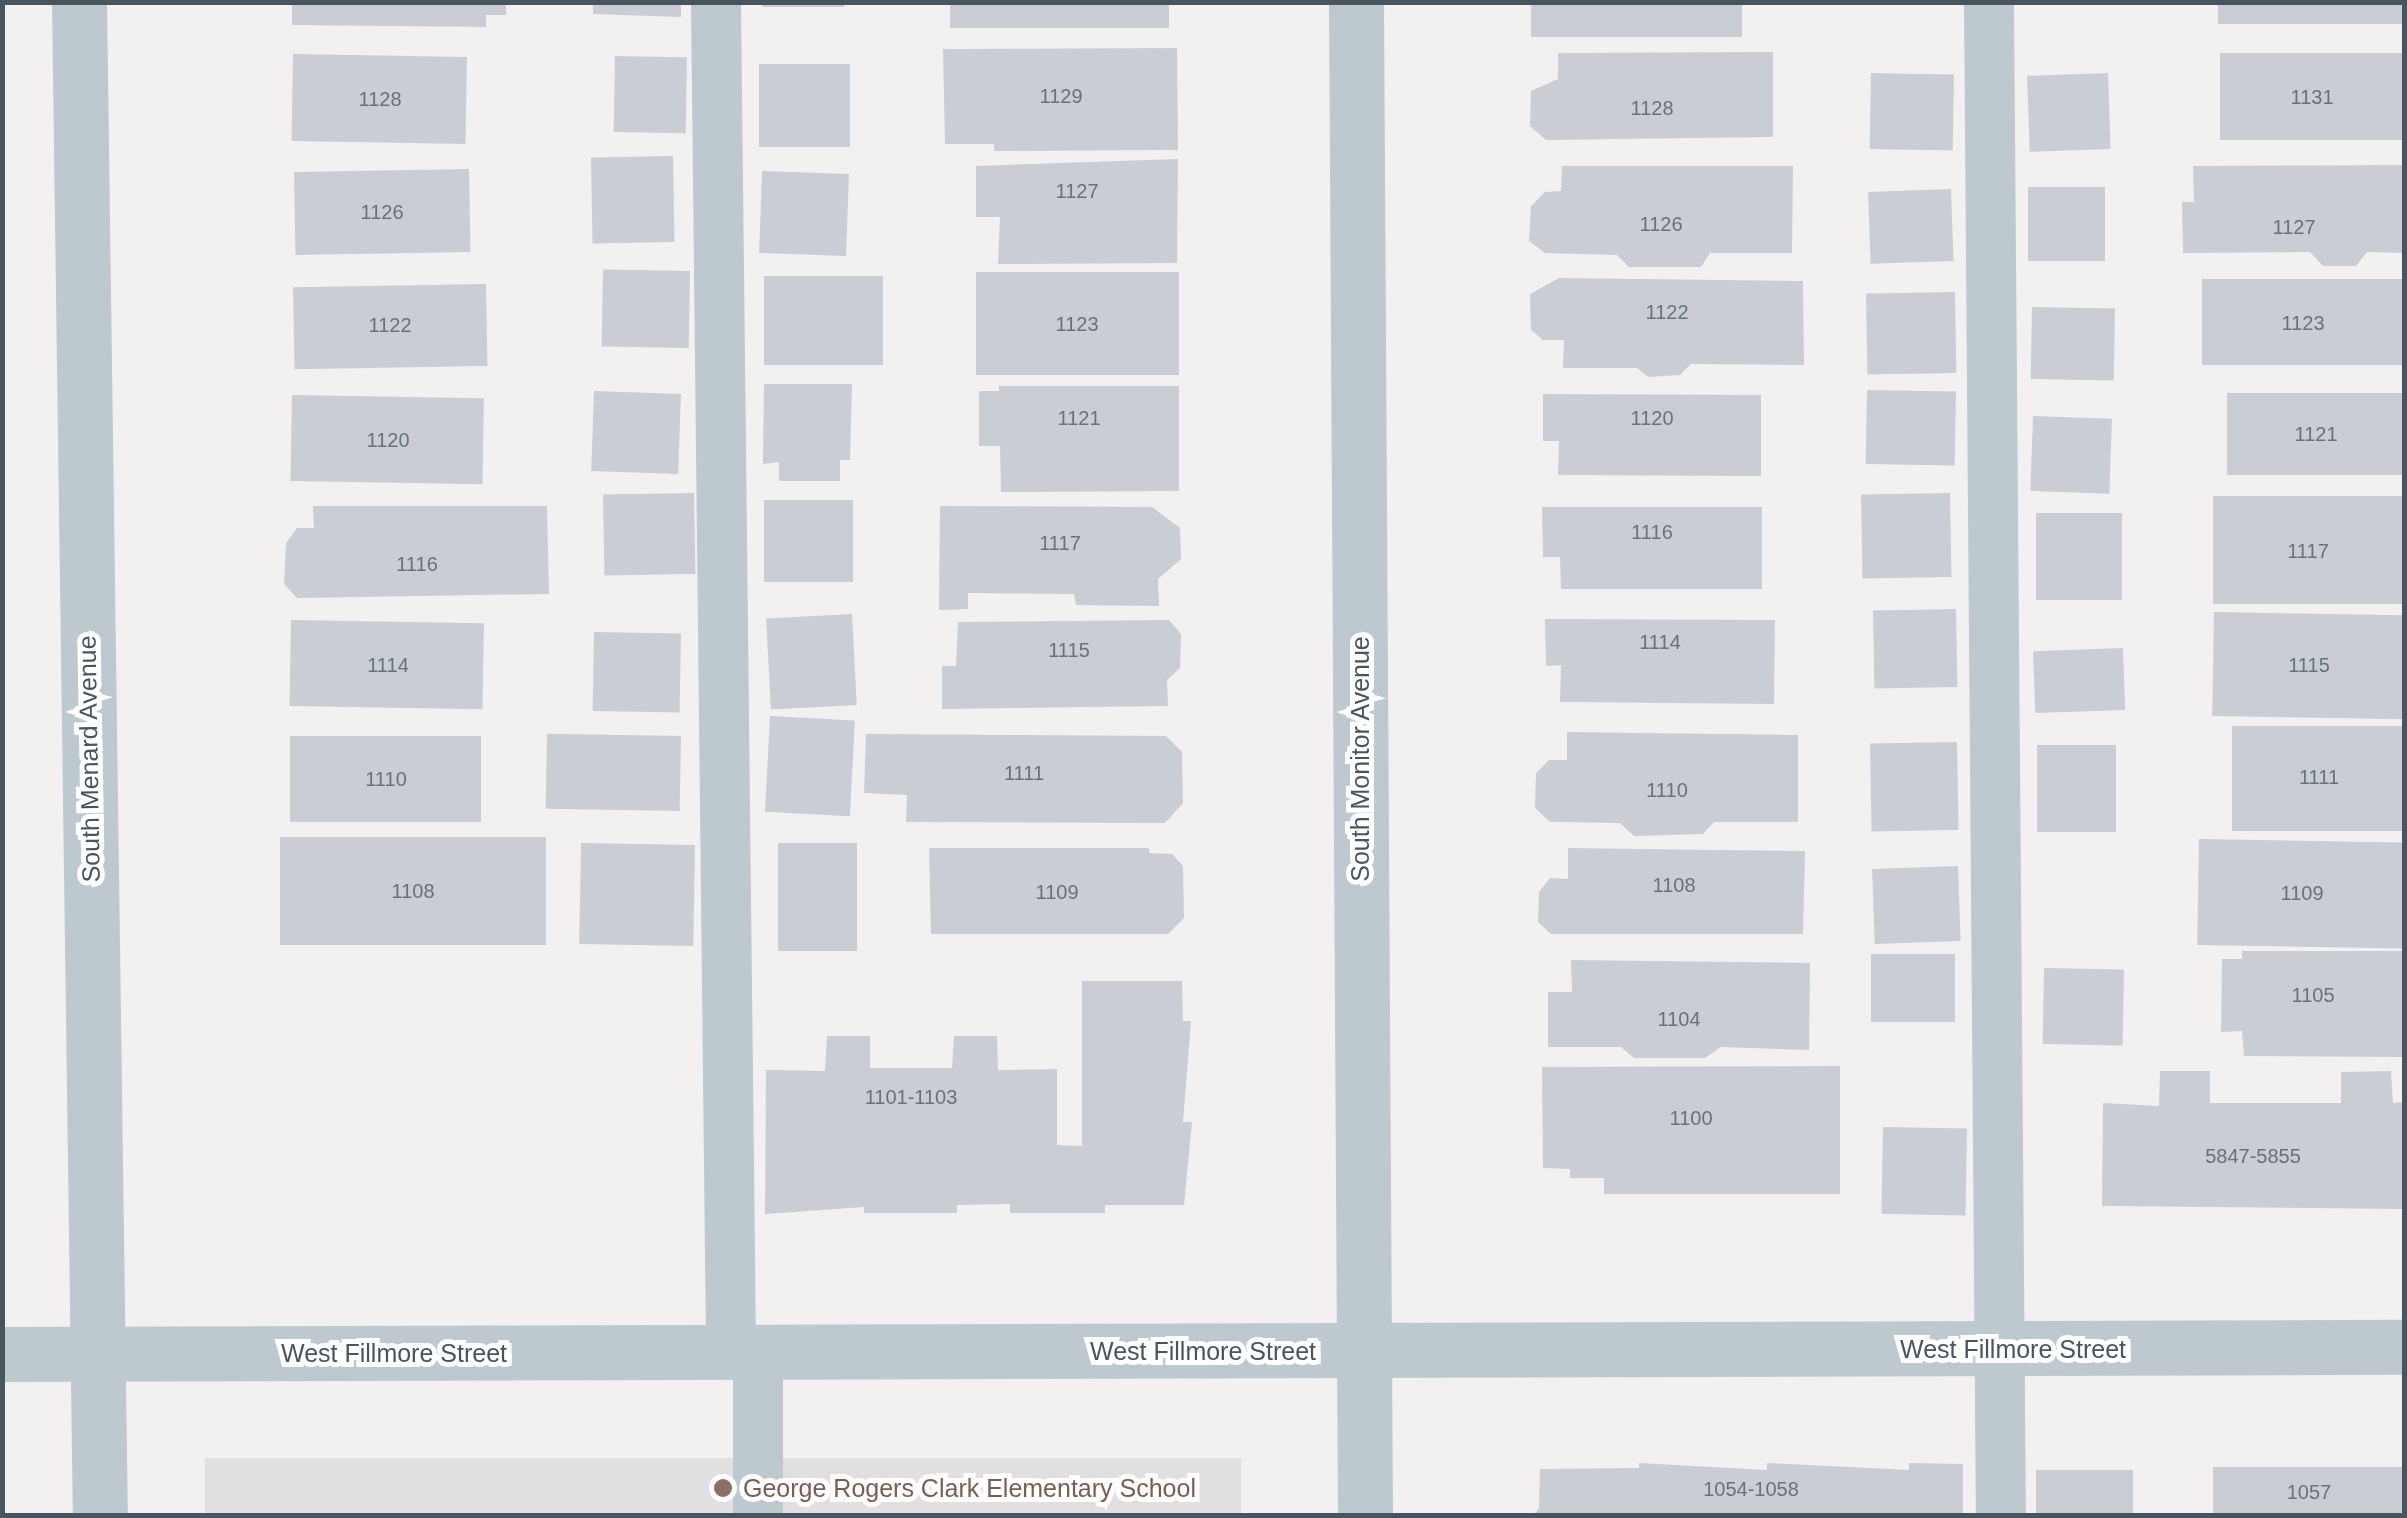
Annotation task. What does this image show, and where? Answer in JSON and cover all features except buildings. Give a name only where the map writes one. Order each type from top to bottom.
[{"type":"street","name":"South Menard Avenue","points":[[79,2],[100,1516]]},
{"type":"street","name":"South Monitor Avenue","points":[[1356,2],[1365,1516]]},
{"type":"street","name":"West Fillmore Street","points":[[2,1354],[2404,1348]]},
{"type":"lane","points":[[716,2],[744,1352],[758,1516]]},
{"type":"lane","points":[[1989,2],[2001,1516]]},
{"type":"shaded area","name":"George Rogers Clark Elementary School","points":[[205,1458],[1241,1458],[1241,1516],[205,1516]]},
{"type":"place","name":"George Rogers Clark Elementary School","points":[[723,1488]]}]
